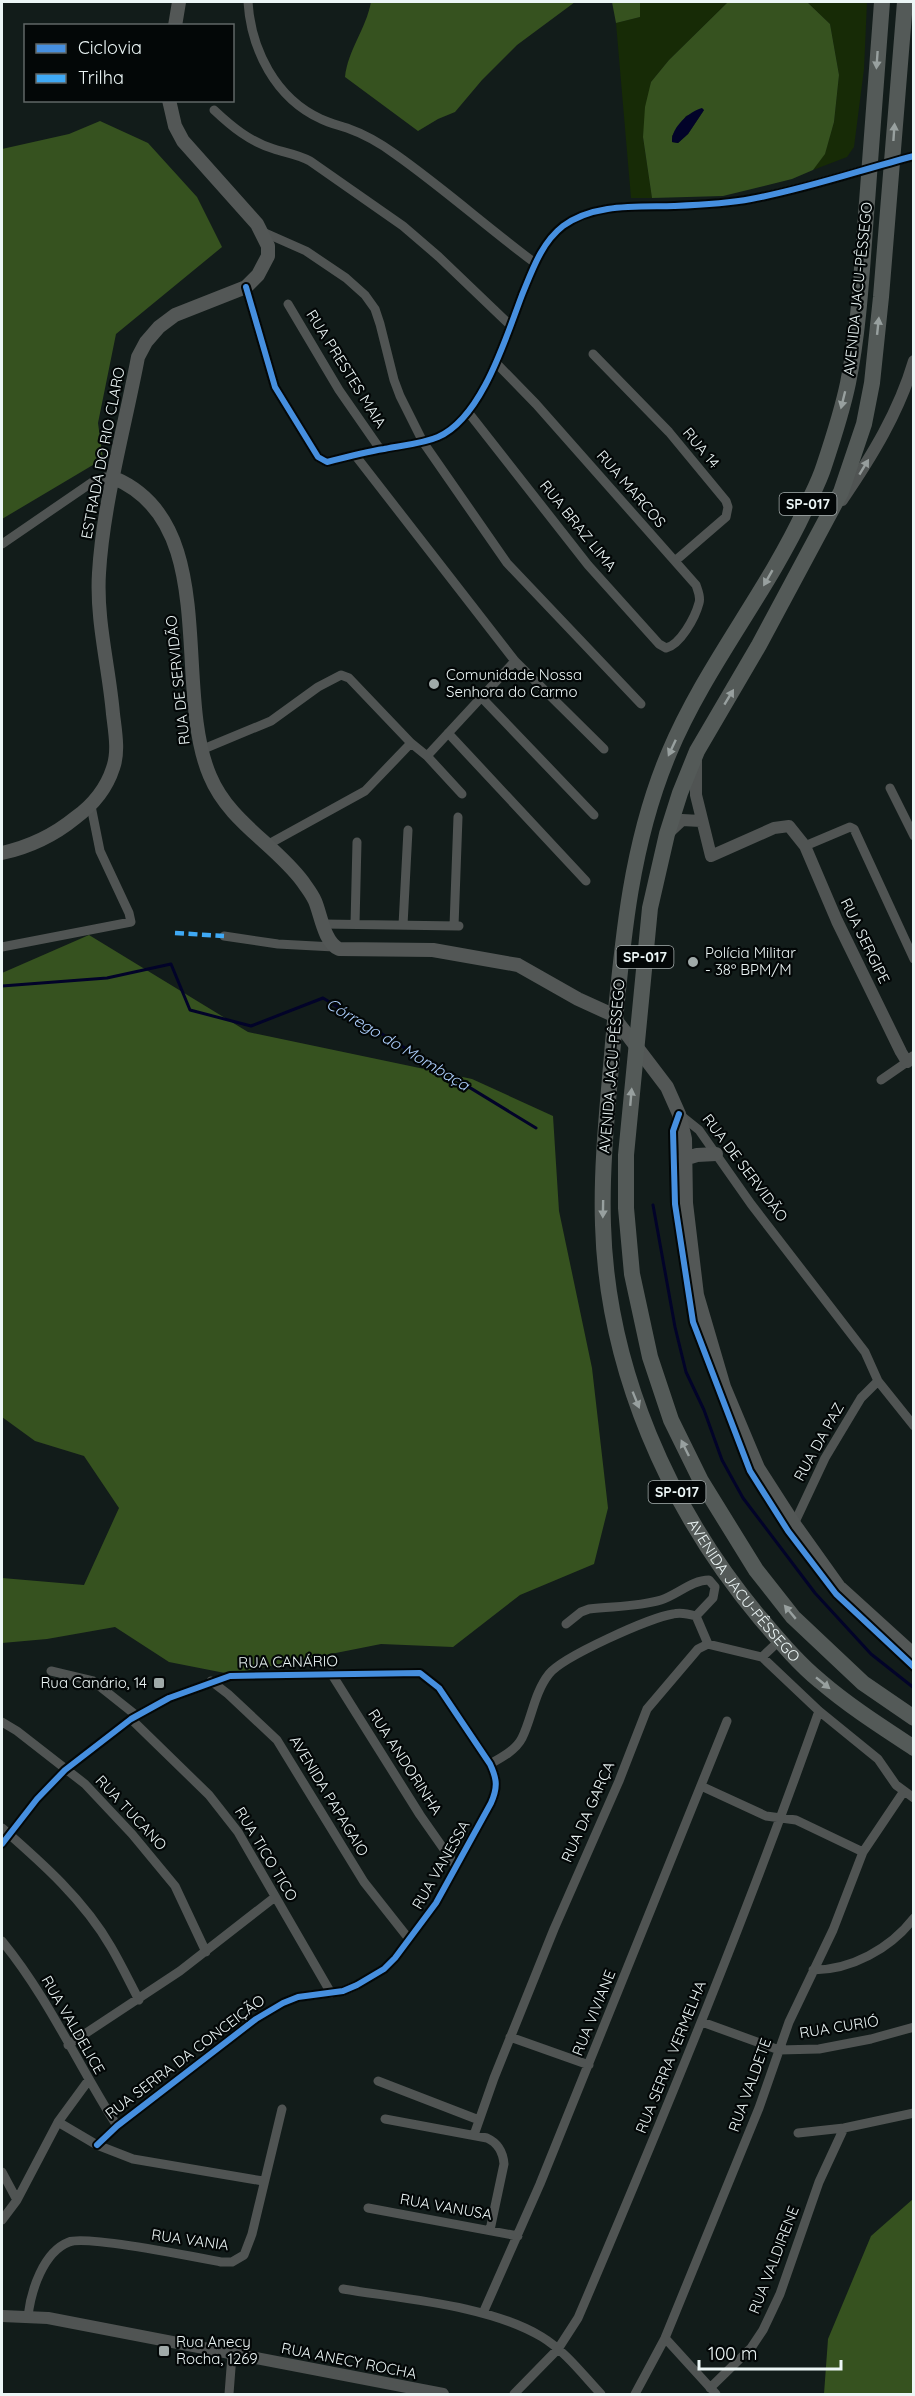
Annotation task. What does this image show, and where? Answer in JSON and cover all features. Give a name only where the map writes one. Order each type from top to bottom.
[{"type":"highway","name":"AVENIDA JACU-PÊSSEGO","points":[[882,2],[855,335],[848,383],[822,474],[793,536],[696,699],[670,751],[655,789],[633,876],[621,942],[604,1151],[603,1227],[616,1332],[631,1388],[654,1446],[680,1499],[707,1546],[737,1591],[779,1641],[819,1680],[914,1748]]},
{"type":"highway","name":"AVENIDA JACU-PÊSSEGO","points":[[905,2],[872,383],[864,424],[841,492],[820,534],[697,751],[667,834],[650,908],[626,1155],[626,1208],[632,1274],[650,1357],[670,1420],[701,1481],[756,1570],[793,1617],[863,1683],[914,1718]]},
{"type":"main road","points":[[175,24],[179,2]]},
{"type":"main road","points":[[169,102],[175,126],[183,141],[263,232],[268,246],[268,256],[258,274],[246,287]]},
{"type":"main road","name":"ESTRADA DO RIO CLARO","points":[[2,853],[40,840],[65,826],[91,806],[108,782],[114,766],[116,752],[114,714],[101,620],[99,576],[102,542],[138,357],[146,342],[159,327],[175,315],[246,287]]},
{"type":"main road","name":"RUA DE SERVIDÃO","points":[[114,478],[128,483],[152,504],[169,529],[175,544],[187,597],[195,717],[201,750],[216,790],[226,805],[301,879],[309,890],[334,947],[339,949],[432,950],[518,965],[578,999],[611,1014],[667,1087],[679,1114]]},
{"type":"main road","points":[[679,1114],[685,1139],[686,1203],[697,1294],[724,1387],[758,1468],[839,1587],[914,1655]]},
{"type":"main road","points":[[684,1160],[697,1155],[716,1154]]},
{"type":"street","points":[[248,2],[250,23],[261,59],[291,99],[319,118],[379,143],[535,263]]},
{"type":"street","points":[[214,110],[233,128],[256,142],[275,150],[297,154],[310,161],[403,226],[447,264],[510,326]]},
{"type":"street","points":[[246,287],[275,387],[318,457],[327,462],[439,437],[468,412],[496,363],[535,263],[552,236],[564,225],[579,217],[636,206],[703,204],[751,199],[914,156]]},
{"type":"street","points":[[263,232],[306,251],[346,278],[365,295],[375,309],[394,380],[423,441],[507,563],[641,704]]},
{"type":"street","name":"RUA PRESTES MAIA","points":[[288,304],[339,390],[380,449]]},
{"type":"street","name":"RUA 14","points":[[593,354],[669,432],[726,501],[728,507],[726,517],[675,561]]},
{"type":"street","points":[[820,534],[884,433],[897,407],[914,361]]},
{"type":"street","name":"RUA MARCOS","points":[[496,363],[536,404],[696,585],[699,602],[693,617],[673,646]]},
{"type":"street","name":"RUA BRAZ LIMA","points":[[468,412],[588,565],[659,644],[666,648],[673,646]]},
{"type":"street","points":[[355,455],[515,661],[604,749]]},
{"type":"street","points":[[2,544],[94,481],[105,477],[114,478]]},
{"type":"street","points":[[427,756],[515,661]]},
{"type":"street","points":[[201,750],[271,720],[318,687],[341,675],[349,678],[462,794]]},
{"type":"street","points":[[481,697],[594,816]]},
{"type":"street","points":[[448,733],[586,882]]},
{"type":"street","points":[[267,846],[365,791],[411,743]]},
{"type":"street","points":[[667,834],[682,820],[701,821],[696,795],[697,751]]},
{"type":"street","points":[[890,788],[914,836]]},
{"type":"street","points":[[2,947],[131,922],[100,850],[91,806]]},
{"type":"street","points":[[323,924],[456,926],[458,817]]},
{"type":"street","name":"RUA SERGIPE","points":[[701,821],[711,856],[784,825],[789,826],[796,833],[805,846],[837,921],[910,1059]]},
{"type":"street","points":[[805,846],[850,827],[856,831],[914,959]]},
{"type":"street","points":[[403,925],[408,830]]},
{"type":"street","points":[[355,924],[357,842]]},
{"type":"street","points":[[224,936],[278,944],[334,947]]},
{"type":"street","points":[[881,1080],[910,1059]]},
{"type":"street","name":"RUA DE SERVIDÃO","points":[[679,1114],[699,1130],[751,1204],[865,1352],[878,1381],[914,1426]]},
{"type":"street","name":"RUA DA PAZ","points":[[794,1524],[825,1458],[861,1398],[878,1381]]},
{"type":"street","points":[[566,1624],[581,1612],[589,1609],[651,1603],[665,1599],[699,1581],[709,1580],[715,1587],[713,1598],[696,1616]]},
{"type":"street","points":[[490,1764],[504,1756],[522,1739],[532,1707],[544,1680],[556,1666],[663,1616],[676,1613],[696,1616]]},
{"type":"street","points":[[696,1616],[708,1644],[762,1657],[819,1711],[878,1759],[896,1785],[914,1798]]},
{"type":"street","points":[[762,1657],[779,1641]]},
{"type":"street","name":"RUA DA GARÇA","points":[[474,2135],[510,2037],[581,1865],[619,1781],[647,1709],[690,1656],[703,1645],[708,1644]]},
{"type":"street","name":"RUA TICO TICO","points":[[51,1671],[93,1681],[134,1717],[222,1811],[255,1859],[331,1993]]},
{"type":"street","name":"RUA CANÁRIO","points":[[2,1844],[5,1832],[65,1770],[134,1717],[169,1698],[230,1676],[420,1672],[439,1688],[490,1764]]},
{"type":"street","name":"RUA ANDORINHA","points":[[331,1673],[420,1815],[455,1865]]},
{"type":"street","name":"AVENIDA PAPAGAIO","points":[[211,1681],[277,1740],[364,1882],[409,1939]]},
{"type":"street","name":"RUA SERRA VERMELHA","points":[[514,2394],[558,2349],[578,2318],[587,2298],[702,2022],[781,1818],[819,1711]]},
{"type":"street","name":"RUA VIVIANE","points":[[483,2313],[589,2066],[727,1721]]},
{"type":"street","name":"RUA TUCANO","points":[[2,1722],[17,1731],[85,1785],[110,1809],[175,1886],[206,1952]]},
{"type":"street","name":"RUA VANESSA","points":[[331,1993],[357,1985],[384,1969],[436,1903],[491,1803],[497,1786],[490,1764]]},
{"type":"street","points":[[701,1786],[766,1816],[796,1820],[863,1852]]},
{"type":"street","name":"RUA VALDETE","points":[[635,2394],[665,2338],[759,2108],[779,2050],[813,1970],[833,1930],[863,1852],[904,1791]]},
{"type":"street","points":[[5,1832],[39,1860],[91,1919],[111,1946],[139,2000]]},
{"type":"street","points":[[68,2046],[139,2000],[206,1952],[275,1897]]},
{"type":"street","points":[[813,1970],[834,1969],[868,1956],[895,1938],[914,1918]]},
{"type":"street","name":"RUA VALDELICE","points":[[2,1941],[32,1983],[88,2081],[117,2126]]},
{"type":"street","name":"RUA SERRA DA CONCEIÇÃO","points":[[97,2145],[117,2126],[256,2019],[298,1997],[331,1993]]},
{"type":"street","name":"RUA CURIÓ","points":[[702,2022],[779,2050],[819,2049],[871,2039],[914,2027]]},
{"type":"street","points":[[510,2037],[589,2066]]},
{"type":"street","points":[[2,2220],[17,2200],[58,2122],[88,2081]]},
{"type":"street","points":[[378,2081],[479,2120]]},
{"type":"street","name":"RUA VANIA","points":[[28,2316],[30,2299],[39,2276],[55,2252],[69,2241],[92,2241],[221,2262],[239,2260],[244,2255],[252,2234],[282,2109]]},
{"type":"street","points":[[798,2133],[844,2128],[914,2113]]},
{"type":"street","points":[[385,2119],[492,2140],[503,2156],[490,2230]]},
{"type":"street","points":[[58,2122],[97,2145],[133,2159],[263,2181]]},
{"type":"street","name":"RUA VALDIRENE","points":[[713,2391],[764,2330],[780,2294],[819,2182],[844,2128]]},
{"type":"street","points":[[2,2172],[17,2200]]},
{"type":"street","name":"RUA VANUSA","points":[[368,2208],[518,2236]]},
{"type":"street","points":[[343,2289],[483,2313],[541,2337],[558,2349],[601,2394]]},
{"type":"street","name":"RUA ANECY ROCHA","points":[[2,2316],[28,2316],[444,2394]]},
{"type":"street","points":[[665,2338],[713,2391]]},
{"type":"street","points":[[229,2394],[232,2355]]},
{"type":"green space","points":[[371,2],[575,2],[517,45],[482,80],[455,112],[418,131],[345,77]]},
{"type":"green space","points":[[612,2],[640,2],[640,17],[616,23]]},
{"type":"green space","points":[[640,2],[728,2],[669,60],[651,82],[643,137],[652,198],[631,198],[616,23],[640,17]]},
{"type":"green space","points":[[728,2],[807,2],[830,24],[839,75],[834,122],[825,154],[813,170],[792,179],[723,196],[652,198],[643,137],[645,107],[651,82],[669,60]],"holes":[[[704,110],[688,134],[678,143],[672,142],[672,136],[686,116]]]},
{"type":"green space","points":[[807,2],[867,2],[864,69],[854,147],[847,157],[813,170],[825,153],[834,122],[839,75],[830,24]]},
{"type":"green space","points":[[100,121],[148,143],[197,197],[222,247],[116,334],[98,423],[103,459],[2,519],[2,149],[69,134]]},
{"type":"green space","points":[[89,935],[248,1032],[472,1079],[553,1116],[559,1211],[592,1368],[608,1508],[594,1564],[520,1595],[453,1647],[381,1644],[230,1674],[169,1662],[115,1627],[47,1639],[2,1643],[2,1578],[84,1585],[119,1508],[84,1456],[35,1441],[2,1417],[2,973]]},
{"type":"green space","points":[[913,2199],[913,2394],[824,2394],[828,2339],[871,2236]]},
{"type":"water","points":[[702,108],[704,110],[688,134],[678,143],[672,142],[678,125],[692,112]]},
{"type":"waterway","name":"Córrego do Mombaça","points":[[2,986],[107,978],[171,964],[190,1010],[251,1026],[323,998],[536,1128]]},
{"type":"waterway","points":[[653,1205],[675,1327],[686,1372],[704,1410],[722,1460],[743,1498],[815,1593],[871,1654],[914,1688]]},
{"type":"marked path","points":[[175,933],[224,936]]},
{"type":"cycle path","points":[[246,287],[275,387],[318,457],[327,462],[425,441],[438,437],[454,427],[480,395],[543,249],[555,233],[575,219],[588,213],[617,208],[702,205],[751,199],[813,185],[914,156]]},
{"type":"cycle path","points":[[679,1114],[673,1131],[675,1204],[693,1322],[750,1471],[788,1531],[836,1594],[914,1667]]},
{"type":"cycle path","points":[[2,1844],[37,1799],[65,1770],[131,1719],[169,1698],[230,1676],[420,1673],[439,1688],[490,1764],[494,1774],[496,1788],[491,1803],[436,1903],[395,1958],[384,1969],[343,1991],[298,1997],[256,2019],[117,2126],[97,2145]]},
{"type":"place","name":"Comunidade Nossa Senhora do Carmo","points":[[434,684]]},
{"type":"place","name":"Polícia Militar - 38º BPM/M","points":[[693,962]]},
{"type":"place","name":"Rua Canário, 14","points":[[159,1683]]},
{"type":"place","name":"Rua Anecy Rocha, 1269","points":[[164,2351]]}]
